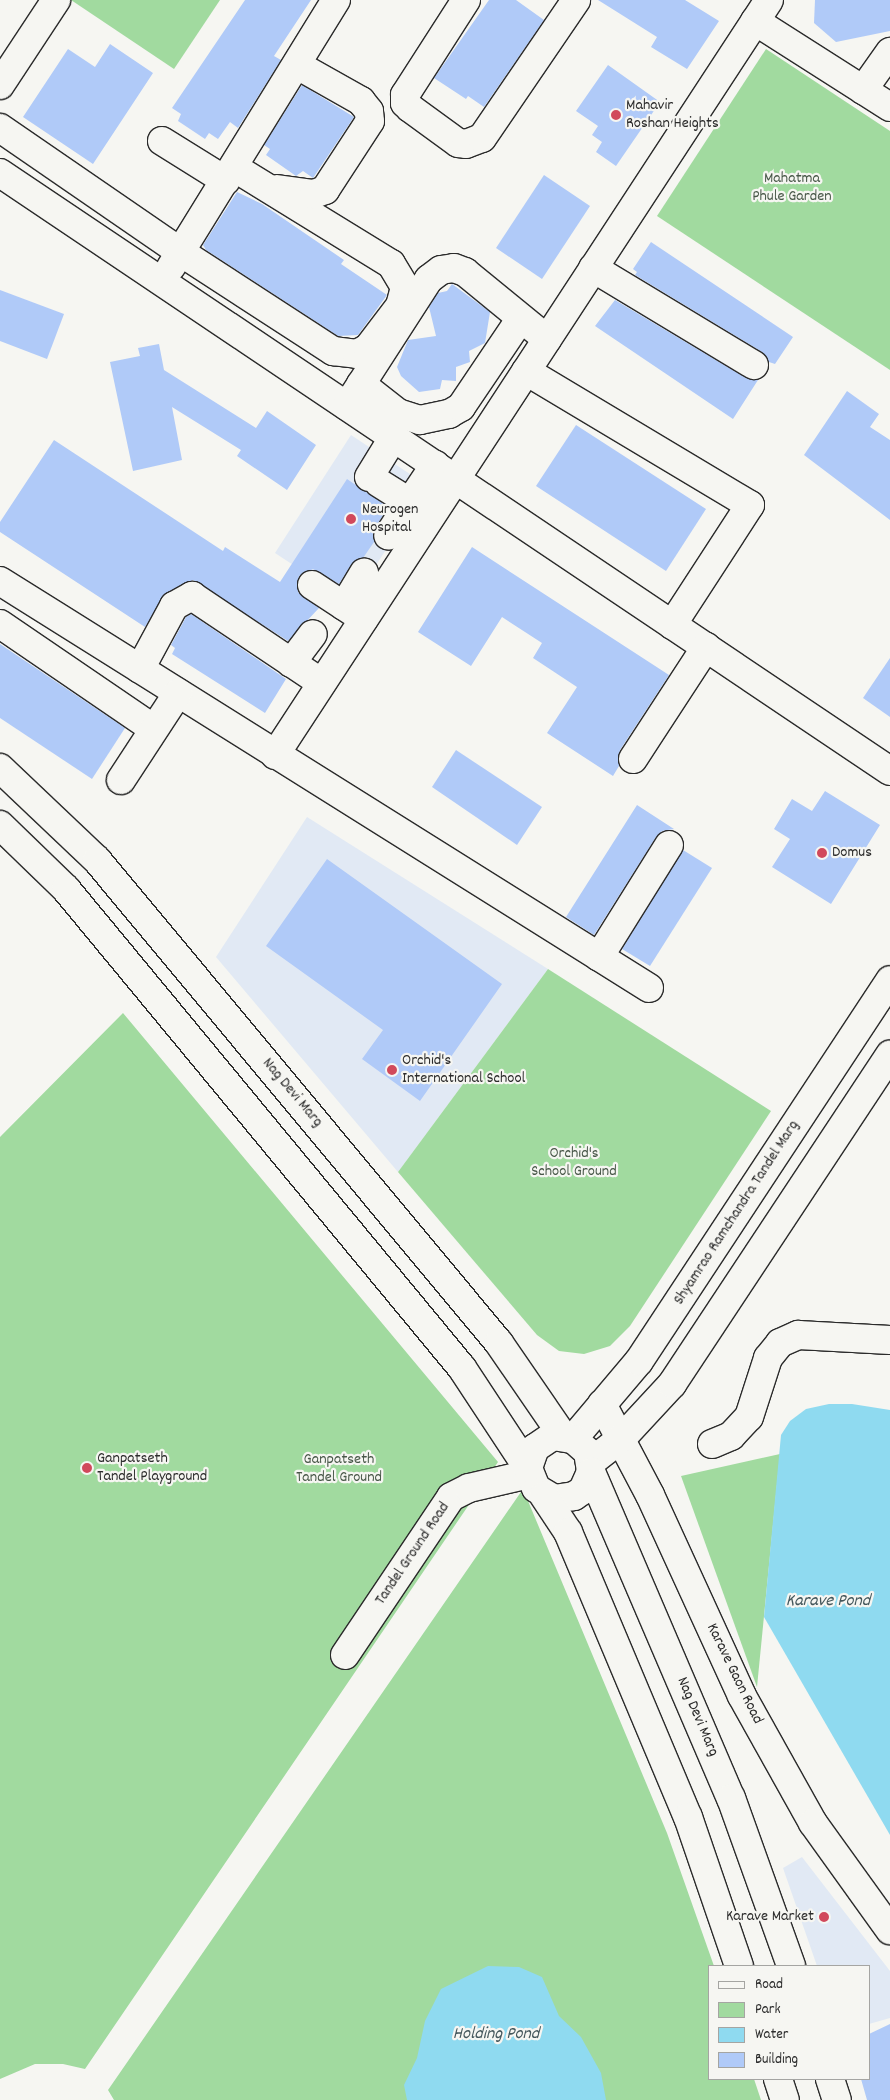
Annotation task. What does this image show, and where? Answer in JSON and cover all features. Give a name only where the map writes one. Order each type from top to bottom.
[{"type":"street","points":[[0,85],[56,0]]},
{"type":"street","points":[[162,281],[336,0]]},
{"type":"street","points":[[466,0],[405,95],[405,103],[458,143],[466,144],[482,138],[576,0]]},
{"type":"street","points":[[275,755],[322,683],[354,612],[445,472],[526,371],[762,11],[863,90],[890,107]]},
{"type":"street","points":[[863,90],[890,52]]},
{"type":"street","points":[[268,188],[314,194],[325,190],[370,120],[369,111],[361,101],[297,65]]},
{"type":"street","points":[[0,128],[179,251],[332,351],[357,354],[368,348],[400,306],[405,287],[391,264],[268,188],[230,174],[162,141]]},
{"type":"street","points":[[0,174],[162,281],[354,395],[420,420],[449,414],[461,407],[521,318]]},
{"type":"street","points":[[354,395],[429,279],[441,270],[454,268],[464,272],[547,339]]},
{"type":"street","points":[[593,268],[754,365]]},
{"type":"street","points":[[526,371],[750,505],[672,625]]},
{"type":"street","points":[[354,395],[393,438],[890,771]]},
{"type":"street","points":[[393,438],[374,480],[410,502]]},
{"type":"street","points":[[388,536],[410,502],[445,472]]},
{"type":"street","points":[[354,612],[364,573]]},
{"type":"street","points":[[0,581],[649,988]]},
{"type":"street","points":[[312,585],[354,612]]},
{"type":"street","points":[[140,669],[174,606],[192,596],[322,683]]},
{"type":"street","points":[[0,624],[154,729]]},
{"type":"street","points":[[291,663],[313,634]]},
{"type":"street","points":[[633,759],[706,647]]},
{"type":"street","points":[[121,780],[178,693]]},
{"type":"street","name":"Nag Devi Marg","points":[[0,768],[97,860],[499,1343],[568,1437]]},
{"type":"street","points":[[0,825],[66,889],[462,1368],[534,1479],[568,1532],[688,1817],[739,1965]]},
{"type":"street","points":[[599,957],[669,845]]},
{"type":"street","name":"Shyamrao Ramchandra Tandel Marg","points":[[568,1437],[602,1404],[639,1362],[890,980]]},
{"type":"street","points":[[591,1467],[588,1452],[568,1437],[553,1436],[535,1448],[534,1479],[554,1499],[574,1496],[583,1490],[591,1467],[622,1438],[672,1384],[890,1055]]},
{"type":"street","points":[[712,1444],[731,1436],[748,1416],[768,1358],[780,1343],[798,1335],[890,1340]]},
{"type":"street","name":"Karave Gaon Road","points":[[602,1404],[622,1438],[742,1696],[813,1823],[890,1930]]},
{"type":"street","name":"Nag Devi Marg","points":[[591,1467],[731,1798],[791,1965]]},
{"type":"street","name":"Tandel Ground Road","points":[[345,1655],[451,1497],[469,1488],[534,1479]]},
{"type":"street","points":[[778,2080],[786,2100]]},
{"type":"street","points":[[830,2080],[838,2100]]},
{"type":"shaded area","name":"Neurogen Hospital","points":[[351,435],[428,486],[351,603],[275,553]]},
{"type":"shaded area","name":"Orchid's International School","points":[[307,817],[548,969],[398,1172],[216,957]]},
{"type":"shaded area","name":"Karave Market","points":[[802,1857],[890,1971],[890,2018],[870,2024],[870,1965],[817,1965],[783,1868]]},
{"type":"green space","points":[[71,0],[220,0],[174,69]]},
{"type":"green space","name":"Mahatma Phule Garden","points":[[766,49],[890,131],[890,370],[657,216]]},
{"type":"green space","name":"Orchid's School Ground","points":[[548,969],[771,1111],[630,1326],[610,1346],[584,1354],[559,1351],[537,1335],[398,1172]]},
{"type":"green space","name":"Ganpatseth Tandel Ground","points":[[123,1013],[498,1462],[85,2069],[63,2064],[35,2064],[0,2079],[0,1137]]},
{"type":"green space","points":[[780,1454],[757,1687],[681,1476]]},
{"type":"green space","points":[[523,1489],[667,1833],[714,1965],[708,1965],[708,2080],[754,2080],[761,2100],[114,2100],[108,2090]]},
{"type":"water","name":"Karave Pond","points":[[829,1404],[852,1404],[890,1410],[890,1835],[764,1617],[781,1435],[790,1421],[806,1409]]},
{"type":"water","name":"Holding Pond","points":[[488,1966],[519,1967],[542,1977],[559,2016],[581,2037],[601,2073],[606,2100],[407,2100],[404,2085],[417,2058],[425,2021],[441,1989]]},
{"type":"building","points":[[245,0],[311,0],[274,56],[281,60],[238,128],[230,122],[218,139],[209,133],[205,139],[178,121],[181,114],[172,108]]},
{"type":"building","points":[[489,0],[516,0],[544,20],[484,107],[468,96],[466,99],[434,78]]},
{"type":"building","points":[[598,0],[685,0],[719,21],[687,69],[651,47],[657,37]]},
{"type":"building","points":[[815,0],[890,0],[890,31],[836,42],[814,23]]},
{"type":"building","points":[[110,44],[153,73],[93,164],[23,117],[68,49],[95,67]]},
{"type":"building","name":"Mahavir Roshan Heights","points":[[608,65],[660,102],[616,166],[596,152],[602,142],[592,135],[598,126],[576,111]]},
{"type":"building","points":[[302,85],[354,117],[313,178],[303,171],[296,176],[266,155],[270,149],[264,145]]},
{"type":"building","points":[[544,175],[590,206],[542,279],[496,248]]},
{"type":"building","points":[[237,192],[262,204],[344,260],[341,264],[387,295],[358,335],[338,336],[206,250],[203,245]]},
{"type":"building","points":[[651,242],[793,337],[775,364],[769,362],[762,352],[635,275],[637,272],[633,269]]},
{"type":"building","points":[[452,284],[490,312],[485,343],[469,351],[470,362],[456,367],[456,381],[442,380],[440,389],[419,392],[401,376],[397,367],[408,340],[436,336],[429,307],[438,293],[447,291]]},
{"type":"building","points":[[0,290],[64,314],[47,359],[0,341]]},
{"type":"building","points":[[615,300],[746,378],[758,380],[733,419],[595,326]]},
{"type":"building","points":[[159,344],[164,370],[256,428],[267,411],[316,445],[287,490],[237,456],[241,450],[172,407],[182,460],[133,471],[110,362],[140,356],[138,348]]},
{"type":"building","points":[[847,391],[879,414],[870,427],[890,440],[890,520],[804,455]]},
{"type":"building","points":[[576,425],[706,509],[666,571],[536,486]]},
{"type":"building","points":[[54,440],[223,551],[225,547],[280,582],[347,479],[388,507],[375,528],[374,542],[363,558],[351,565],[339,584],[313,569],[299,576],[298,592],[319,608],[288,641],[193,580],[166,593],[145,627],[0,532],[0,522]]},
{"type":"building","points":[[472,547],[669,675],[620,750],[619,766],[613,776],[547,733],[577,687],[533,658],[542,643],[502,617],[471,666],[418,632]]},
{"type":"building","points":[[191,614],[286,679],[265,713],[172,654],[175,648],[171,645],[186,617]]},
{"type":"building","points":[[0,644],[125,728],[92,779],[0,718]]},
{"type":"building","points":[[890,658],[890,717],[863,698]]},
{"type":"building","points":[[456,750],[542,807],[517,845],[432,787]]},
{"type":"building","name":"Domus","points":[[825,791],[880,825],[831,904],[772,867],[790,839],[774,829],[792,799],[812,811]]},
{"type":"building","points":[[637,805],[674,829],[662,831],[656,837],[594,935],[566,917]]},
{"type":"building","points":[[683,850],[712,868],[650,966],[622,949]]},
{"type":"building","points":[[327,859],[502,984],[420,1101],[362,1059],[383,1030],[266,946]]},
{"type":"building","points":[[890,2024],[890,2100],[867,2100],[861,2080],[870,2080],[870,2034]]},
{"type":"place","name":"Mahavir Roshan Heights","points":[[616,115]]},
{"type":"place","name":"Neurogen Hospital","points":[[351,519]]},
{"type":"place","name":"Domus","points":[[822,853]]},
{"type":"place","name":"Orchid's International School","points":[[392,1070]]},
{"type":"place","name":"Ganpatseth Tandel Playground","points":[[87,1468]]},
{"type":"place","name":"Karave Market","points":[[824,1917]]}]
